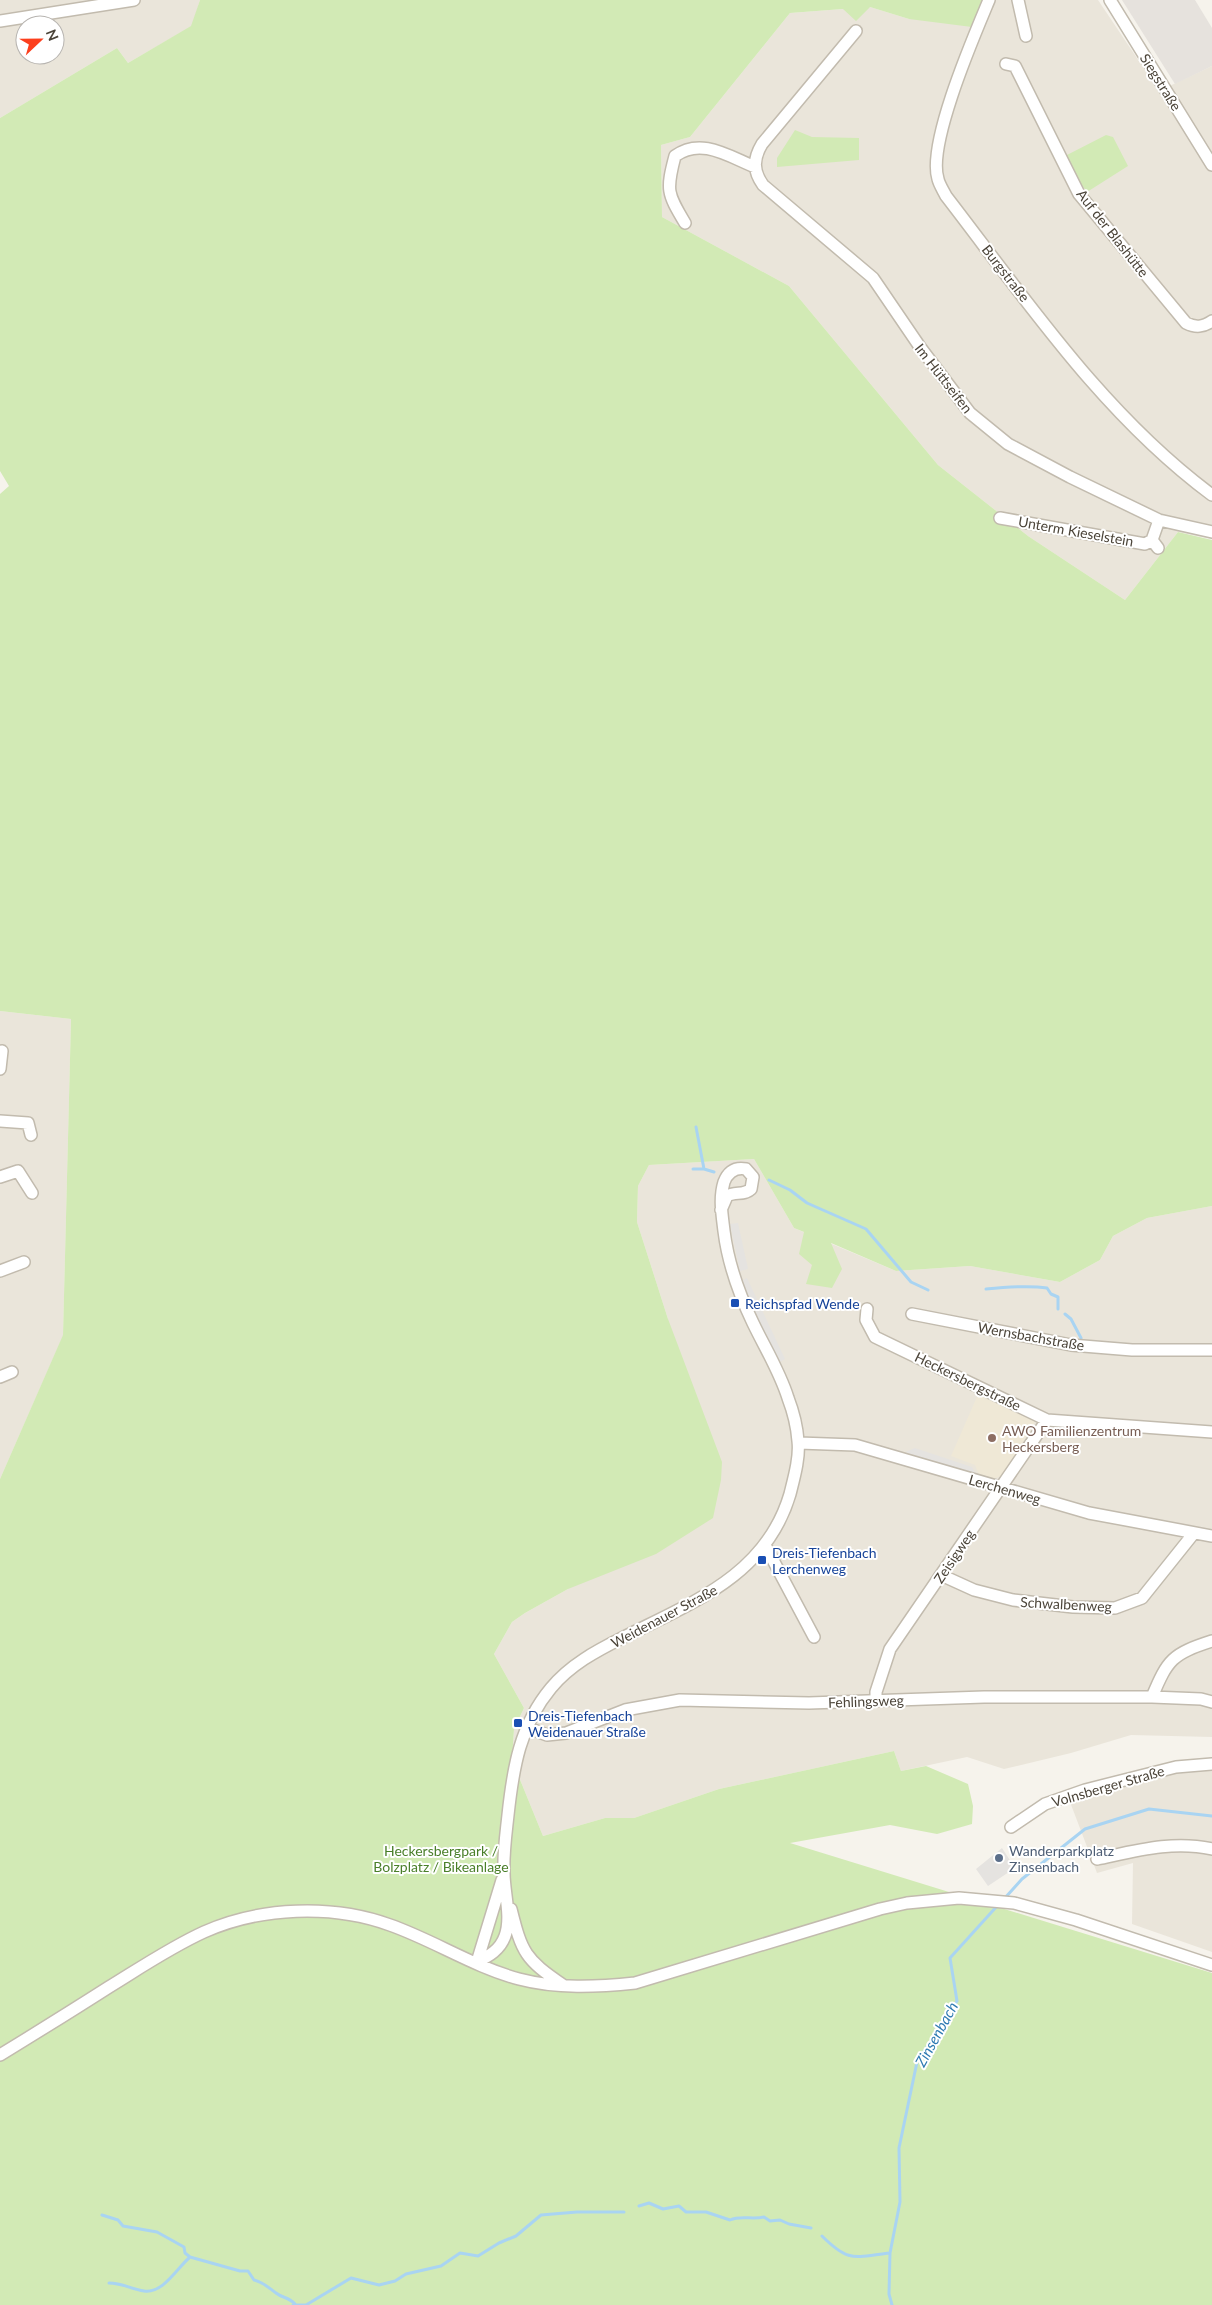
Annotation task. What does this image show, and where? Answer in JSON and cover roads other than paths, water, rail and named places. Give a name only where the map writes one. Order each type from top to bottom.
[{"type":"street","points":[[0,21],[134,0]]},
{"type":"street","name":"Burgstraße","points":[[989,0],[940,132],[937,178],[946,196],[1101,393],[1179,470],[1212,495]]},
{"type":"street","points":[[1018,0],[1026,36]]},
{"type":"street","name":"Siegstraße","points":[[1110,0],[1212,164]]},
{"type":"street","points":[[685,223],[670,199],[668,180],[675,156],[694,146],[708,148],[755,167],[756,154],[762,144],[856,31]]},
{"type":"street","name":"Auf der Blashütte","points":[[1006,64],[1016,66],[1079,194],[1186,324],[1199,326],[1212,321]]},
{"type":"street","name":"Im Hüttseifen","points":[[755,167],[763,185],[873,278],[920,347],[970,413],[1008,444],[1070,477],[1159,520],[1212,532]]},
{"type":"street","name":"Unterm Kieselstein","points":[[1000,518],[1145,544],[1155,544],[1159,520]]},
{"type":"street","points":[[0,1069],[2,1051]]},
{"type":"street","points":[[0,1121],[28,1123],[31,1135]]},
{"type":"street","points":[[0,1177],[18,1171],[32,1193]]},
{"type":"street","name":"Weidenauer Straße","points":[[477,1962],[493,1952],[505,1937],[507,1909],[504,1874],[512,1778],[516,1754],[526,1727],[538,1703],[560,1676],[591,1654],[711,1593],[741,1571],[765,1545],[784,1512],[792,1485],[799,1443],[788,1398],[734,1278],[725,1241],[721,1210]]},
{"type":"street","points":[[0,1271],[24,1262]]},
{"type":"street","name":"Heckersbergstraße","points":[[867,1309],[866,1320],[875,1337],[1047,1420],[1212,1432]]},
{"type":"street","name":"Wernsbachstraße","points":[[912,1314],[1071,1345],[1132,1350],[1212,1350]]},
{"type":"street","points":[[0,1377],[12,1372]]},
{"type":"street","name":"Zeisigweg","points":[[876,1699],[876,1692],[890,1649],[1047,1420]]},
{"type":"street","name":"Lerchenweg","points":[[799,1443],[855,1445],[1089,1513],[1212,1536]]},
{"type":"street","name":"Schwalbenweg","points":[[941,1575],[974,1590],[1014,1600],[1073,1607],[1115,1608],[1142,1598],[1194,1533]]},
{"type":"street","points":[[765,1545],[814,1637]]},
{"type":"street","points":[[1152,1697],[1165,1667],[1180,1653],[1212,1641]]},
{"type":"street","name":"Fehlingsweg","points":[[526,1727],[547,1735],[566,1733],[625,1710],[680,1700],[808,1703],[876,1699],[1152,1697],[1201,1699],[1212,1702]]},
{"type":"street","name":"Volnsberger Straße","points":[[1011,1827],[1045,1804],[1085,1790],[1176,1767],[1212,1764]]},
{"type":"street","points":[[1097,1859],[1148,1848],[1183,1846],[1212,1849]]},
{"type":"street","name":"Weidenauer Straße","points":[[477,1962],[504,1874]]},
{"type":"street","points":[[505,1887],[522,1950],[536,1966],[565,1986]]},
{"type":"street","points":[[0,2055],[181,1944],[205,1932],[262,1915],[323,1912],[372,1920],[410,1932],[519,1979],[565,1986],[602,1987],[635,1983],[828,1924],[898,1905],[959,1898],[1014,1904],[1076,1920],[1212,1965]]},
{"type":"waterway","points":[[696,1127],[704,1169]]},
{"type":"waterway","points":[[693,1169],[704,1169],[714,1172]]},
{"type":"waterway","points":[[769,1180],[790,1190],[807,1203],[866,1229],[911,1282],[928,1290]]},
{"type":"waterway","points":[[986,1289],[1025,1286],[1047,1288],[1051,1294],[1058,1297],[1058,1309]]},
{"type":"waterway","points":[[1065,1314],[1071,1319],[1081,1338]]},
{"type":"waterway","name":"Zinsenbach","points":[[1004,1899],[1022,1879],[1085,1829],[1149,1809],[1212,1816]]},
{"type":"waterway","name":"Zinsenbach","points":[[892,2305],[889,2294],[890,2253],[900,2202],[899,2148],[917,2062],[957,2001],[950,1958],[998,1905]]},
{"type":"waterway","points":[[639,2206],[649,2203],[663,2209],[679,2206],[686,2212],[706,2212],[730,2220],[764,2217],[770,2221],[780,2220],[789,2224],[811,2228]]},
{"type":"waterway","points":[[293,2305],[306,2305],[351,2278],[379,2285],[395,2281],[406,2274],[441,2266],[460,2253],[478,2256],[499,2243],[516,2236],[541,2215],[577,2212],[624,2212]]},
{"type":"waterway","points":[[102,2215],[118,2220],[123,2226],[157,2232],[184,2247],[185,2253],[190,2257],[240,2271],[248,2271],[254,2280],[295,2304]]},
{"type":"waterway","points":[[822,2236],[839,2251],[853,2256],[890,2253]]},
{"type":"waterway","points":[[109,2283],[151,2291],[169,2279],[190,2257]]},
{"type":"place","name":"Reichspfad Wende","points":[[735,1303]]},
{"type":"place","name":"AWO Familienzentrum Heckersberg","points":[[992,1438]]},
{"type":"place","name":"Dreis-Tiefenbach Lerchenweg","points":[[762,1560]]},
{"type":"place","name":"Dreis-Tiefenbach Weidenauer Straße","points":[[518,1723]]},
{"type":"place","name":"Wanderparkplatz Zinsenbach","points":[[999,1858]]},
{"type":"park label","name":"Heckersbergpark / Bolzplatz / Bikeanlage","points":[[441,1858]]}]
